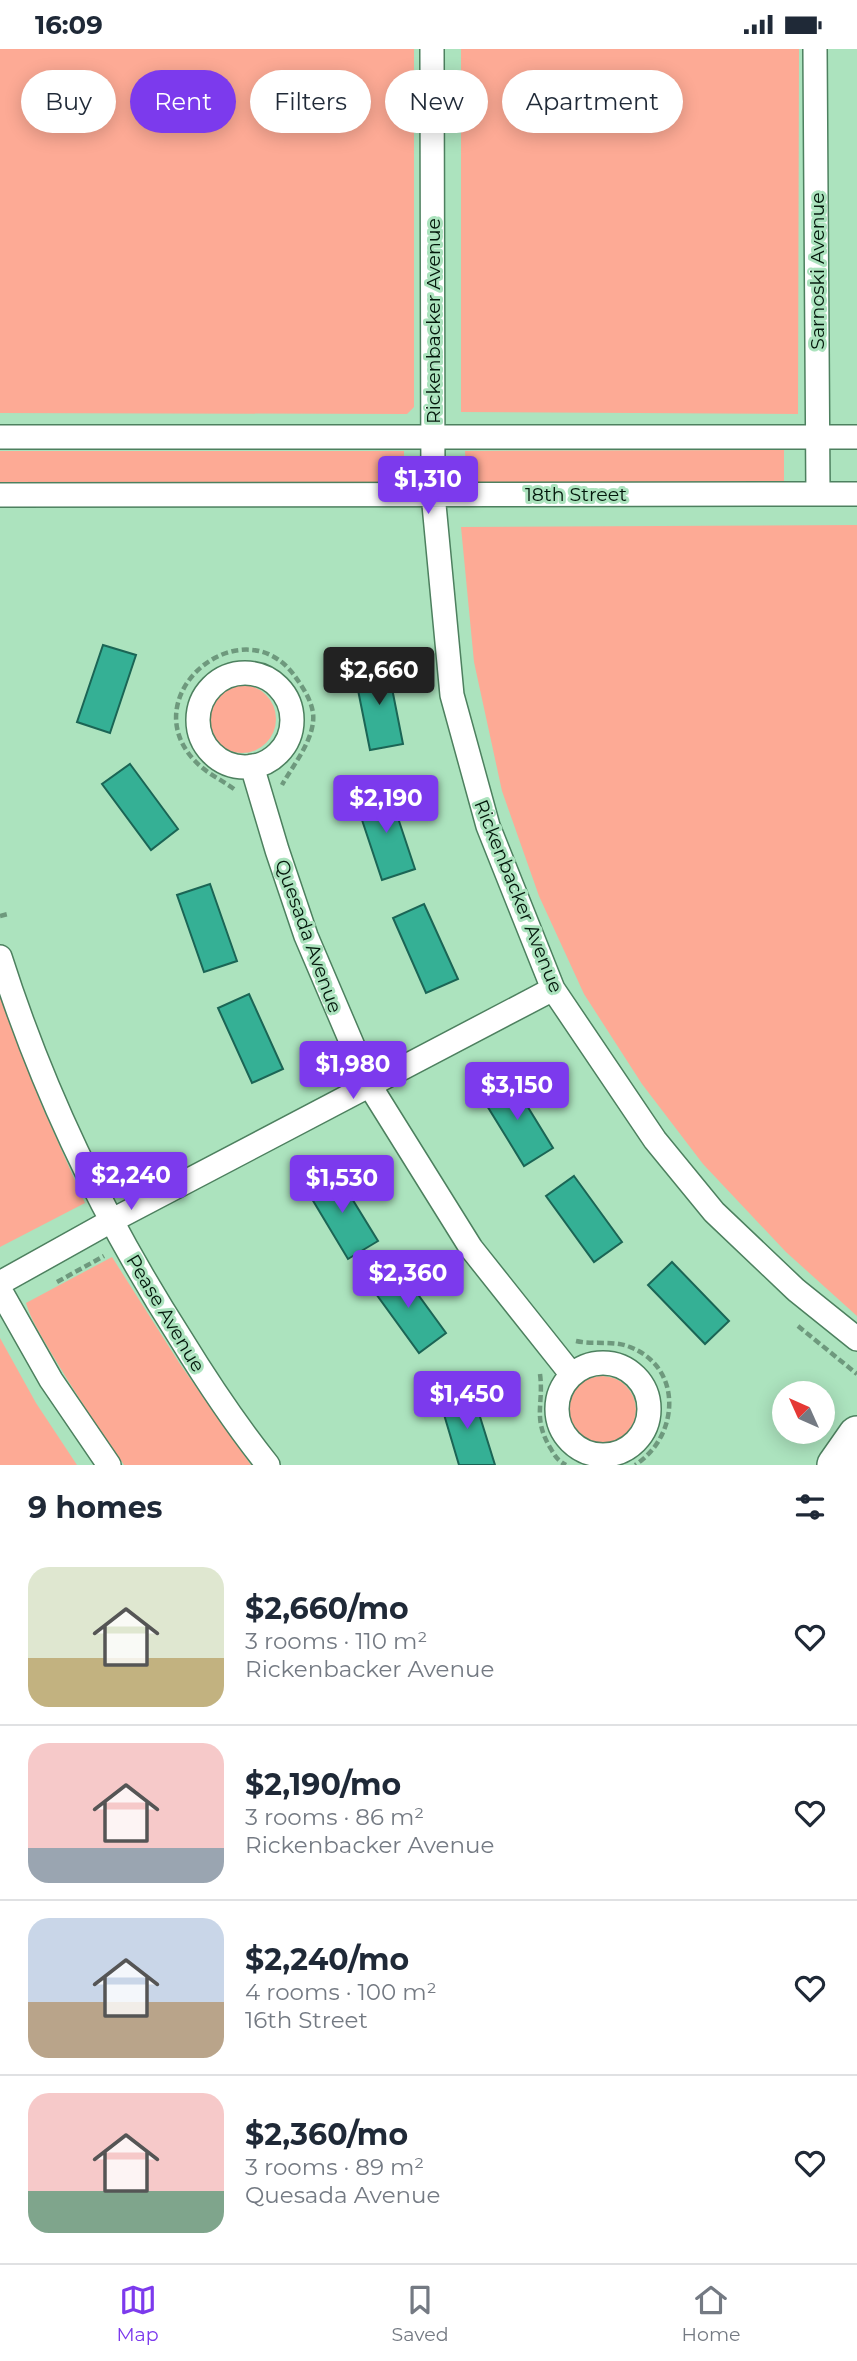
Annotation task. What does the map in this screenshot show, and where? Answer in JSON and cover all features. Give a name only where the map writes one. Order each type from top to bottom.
[{"type":"main road","points":[[836,1465],[857,1435]]},
{"type":"street","name":"Rickenbacker Avenue","points":[[432,49],[433,494],[452,695],[488,826],[553,989],[655,1140],[714,1212],[796,1290],[857,1339]]},
{"type":"street","name":"Sarnoski Avenue","points":[[815,49],[818,493]]},
{"type":"street","points":[[0,437],[857,437]]},
{"type":"street","name":"18th Street","points":[[0,495],[857,494]]},
{"type":"street","points":[[236,673],[253,673],[266,677],[278,686],[287,698],[291,712],[287,741],[278,753],[252,766],[236,766],[221,760],[208,750],[200,736],[200,704],[208,689],[221,679],[236,673]]},
{"type":"street","name":"Quesada Avenue","points":[[252,766],[276,850],[306,936],[370,1086],[471,1248],[572,1375]]},
{"type":"street","name":"Pease Avenue","points":[[0,957],[20,1020],[51,1098],[111,1221],[158,1304],[234,1422],[268,1465]]},
{"type":"street","points":[[0,1283],[111,1221],[553,989]]},
{"type":"street","points":[[0,1290],[51,1380],[109,1465]]},
{"type":"street","points":[[615,1364],[629,1370],[640,1380],[648,1394],[648,1424],[629,1448],[615,1454],[600,1455],[585,1452],[572,1443],[563,1431],[558,1417],[558,1401],[562,1387],[572,1375],[585,1366],[615,1364]]},
{"type":"path","points":[[0,916],[8,914]]},
{"type":"path","points":[[56,1282],[124,1245]]},
{"type":"path","points":[[794,1322],[857,1374]]},
{"type":"path","points":[[575,1340],[586,1343],[609,1342],[631,1347],[649,1359],[664,1376],[669,1398],[668,1420],[661,1440],[646,1458],[635,1465]]},
{"type":"path","points":[[539,1365],[541,1380],[538,1416],[544,1437],[559,1461],[566,1465]]},
{"type":"shaded area","points":[[0,49],[414,49],[414,70],[385,70],[385,133],[414,133],[414,407],[407,414],[0,413]]},
{"type":"shaded area","points":[[461,49],[799,49],[798,414],[461,412],[461,133],[488,133],[488,70],[461,70]]},
{"type":"shaded area","points":[[784,450],[784,483],[467,483],[465,451]]},
{"type":"shaded area","points":[[0,451],[404,451],[404,484],[0,484]]},
{"type":"shaded area","points":[[857,525],[857,1316],[786,1252],[703,1164],[642,1084],[584,994],[539,896],[502,791],[474,662],[461,527]]},
{"type":"shaded area","points":[[242,685],[255,688],[266,695],[273,706],[276,719],[273,732],[266,743],[255,750],[242,753],[229,750],[218,743],[211,732],[208,719],[211,706],[218,695],[229,688]]},
{"type":"shaded area","points":[[0,989],[39,1099],[85,1203],[0,1247]]},
{"type":"shaded area","points":[[112,1257],[180,1364],[251,1465],[124,1465],[95,1423],[50,1351],[26,1303]]},
{"type":"shaded area","points":[[0,1338],[36,1403],[77,1465],[0,1465]]},
{"type":"shaded area","points":[[602,1376],[615,1379],[626,1386],[633,1397],[636,1410],[633,1423],[626,1434],[615,1441],[602,1444],[589,1441],[578,1434],[571,1423],[568,1410],[571,1397],[578,1386],[589,1379]]},
{"type":"building","points":[[103,645],[136,655],[110,733],[77,722]]},
{"type":"building","points":[[387,663],[403,744],[370,750],[354,670]]},
{"type":"building","points":[[130,764],[178,829],[151,850],[102,784]]},
{"type":"building","points":[[389,791],[415,869],[382,880],[356,802]]},
{"type":"building","points":[[210,884],[237,961],[204,972],[177,895]]},
{"type":"building","points":[[424,904],[458,979],[426,993],[393,918]]},
{"type":"building","points":[[249,994],[283,1069],[252,1083],[218,1008]]},
{"type":"building","points":[[510,1078],[553,1148],[524,1166],[481,1096]]},
{"type":"building","points":[[335,1171],[378,1241],[348,1259],[306,1189]]},
{"type":"building","points":[[574,1176],[622,1242],[594,1262],[546,1196]]},
{"type":"building","points":[[672,1262],[729,1321],[705,1344],[648,1285]]},
{"type":"building","points":[[398,1267],[446,1333],[419,1353],[371,1287]]},
{"type":"building","points":[[472,1391],[495,1465],[459,1465],[440,1401]]}]
